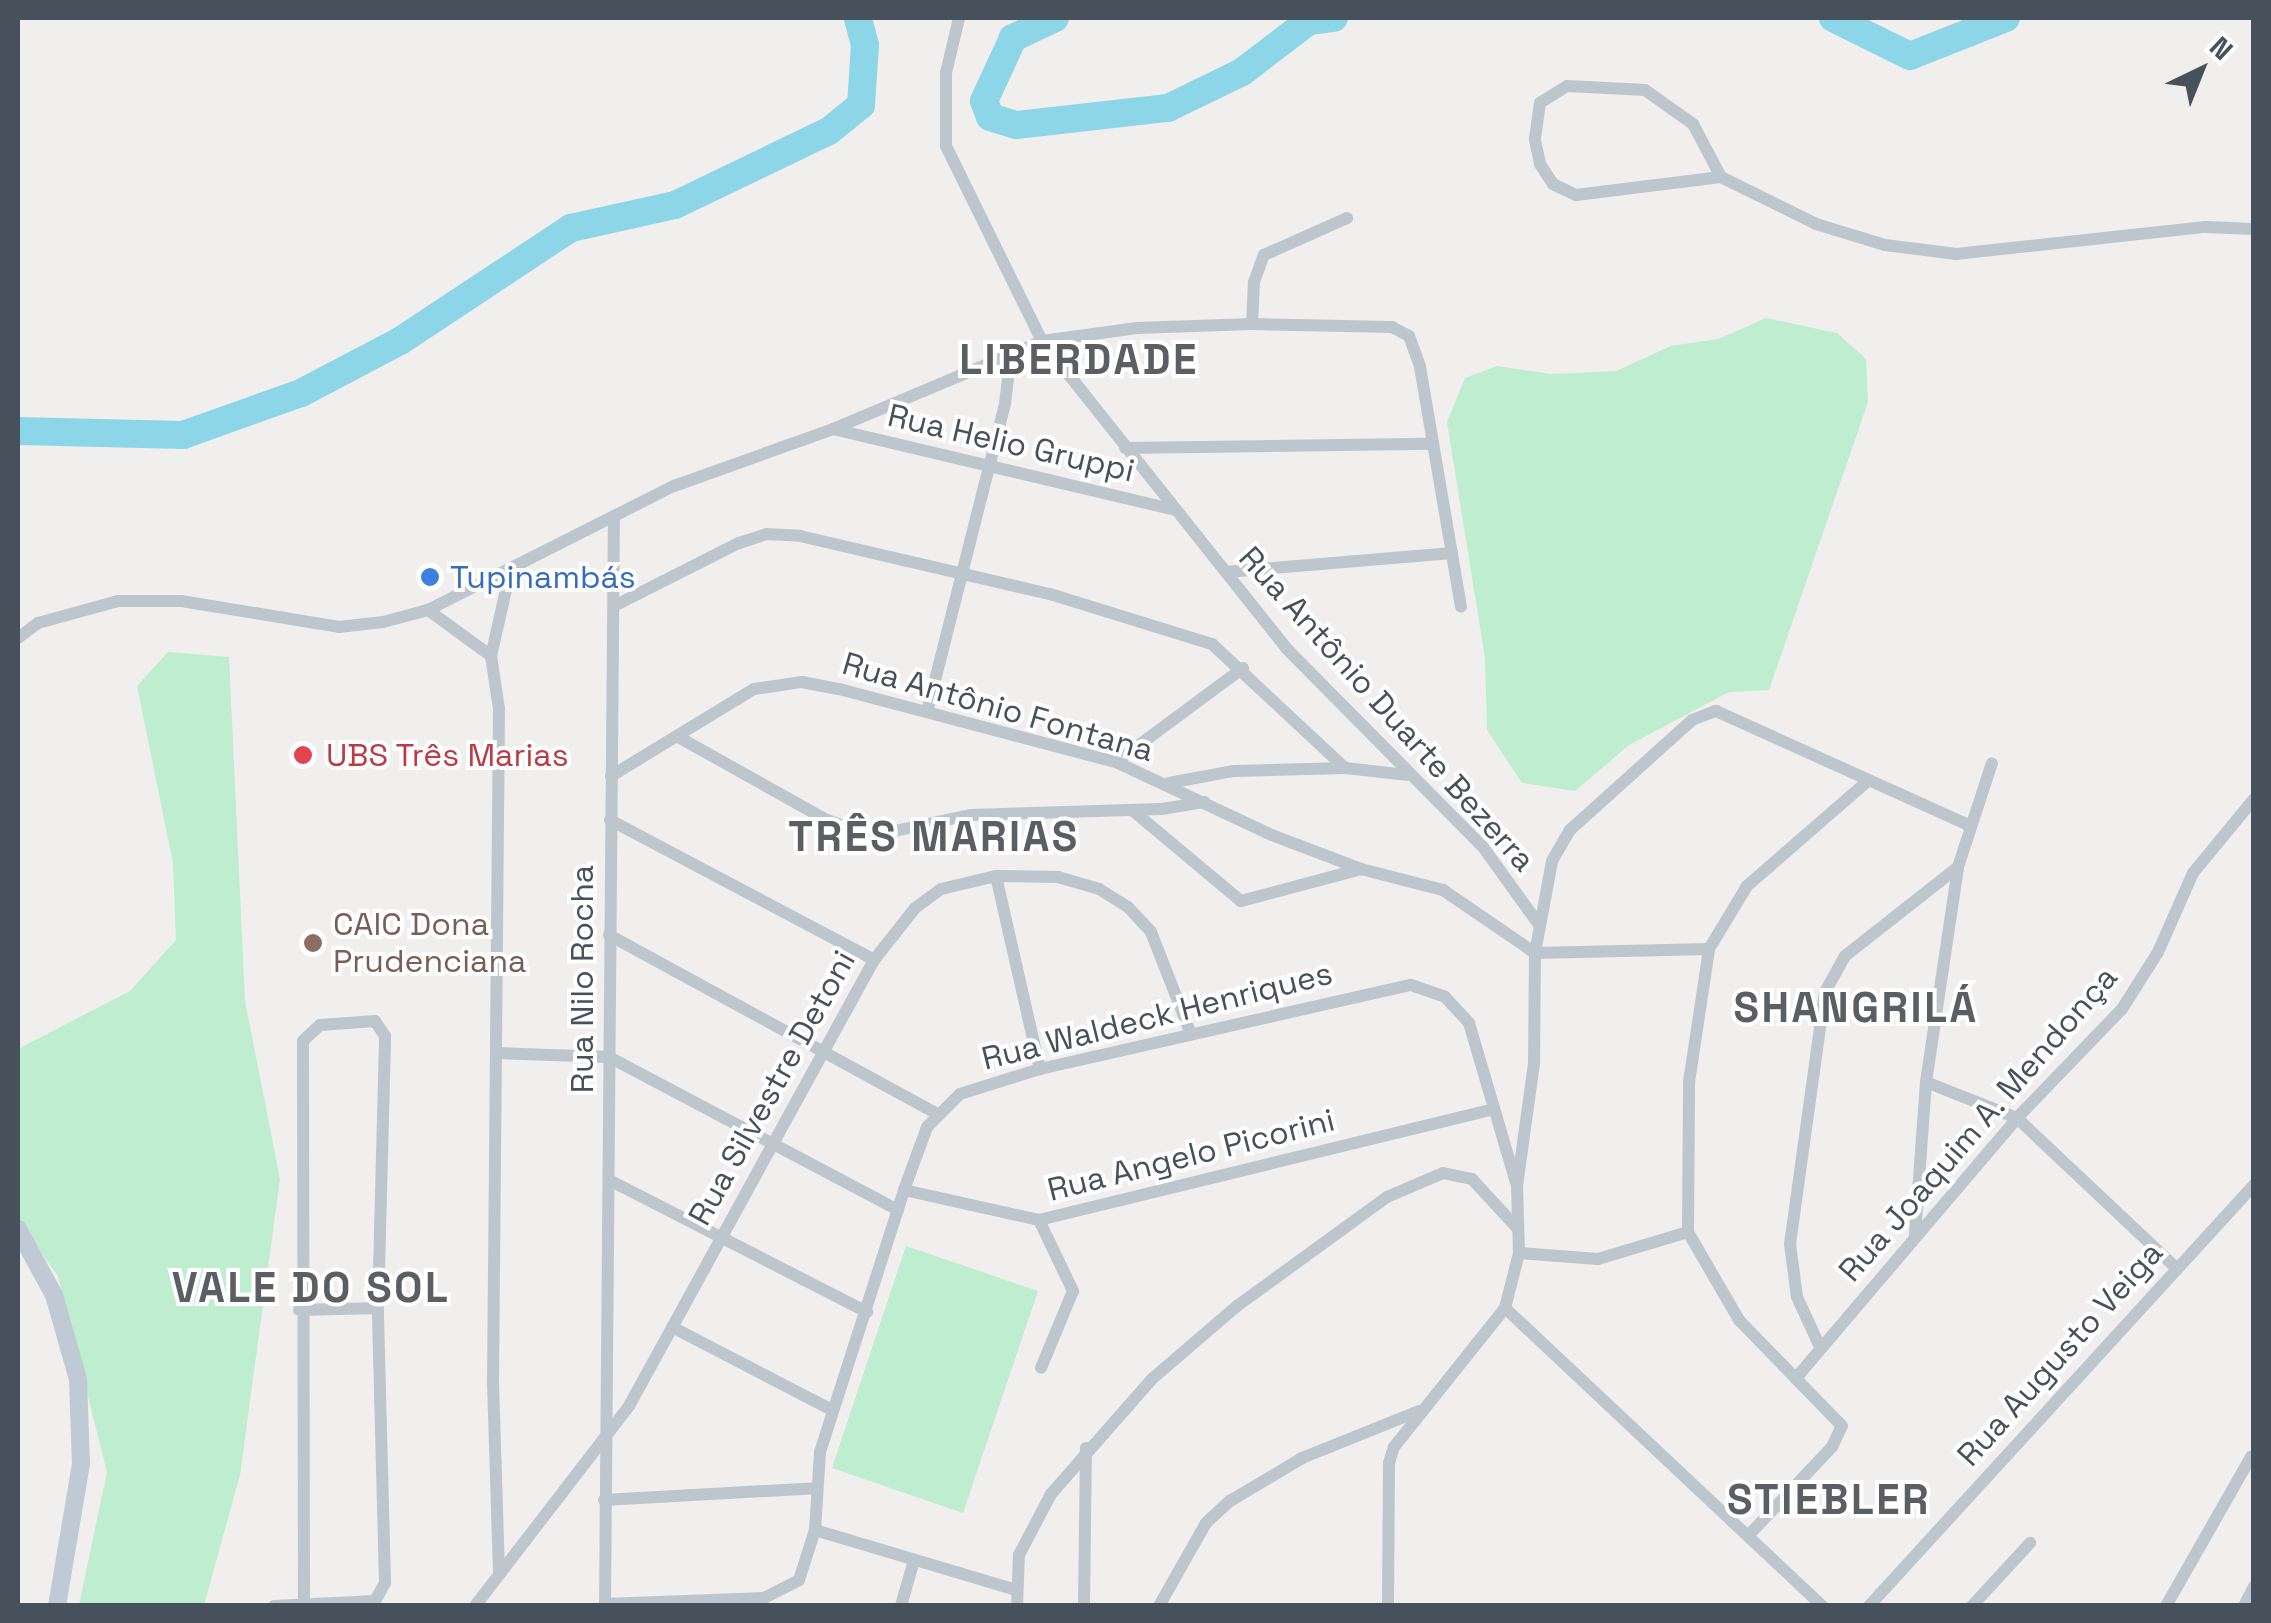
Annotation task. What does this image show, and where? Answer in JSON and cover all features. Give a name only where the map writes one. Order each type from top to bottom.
[{"type":"main road","points":[[18,1229],[54,1295],[78,1378],[81,1464],[57,1606]]},
{"type":"street","name":"Rua Antônio Duarte Bezerra","points":[[959,18],[946,72],[946,146],[1042,341],[1286,648],[1483,847],[1540,926]]},
{"type":"street","points":[[1721,176],[1598,194],[1563,190],[1540,164],[1534,140],[1540,103],[1567,86],[1646,90],[1693,124],[1721,176],[1816,224],[1885,245],[1956,254],[2206,227],[2254,230]]},
{"type":"street","points":[[1252,324],[1254,282],[1264,255],[1347,218]]},
{"type":"street","points":[[18,638],[38,623],[118,601],[180,602],[339,628],[428,610],[674,486],[833,429],[1042,341],[1137,328],[1252,324],[1398,328],[1413,341],[1461,607]]},
{"type":"street","points":[[926,712],[985,462],[1005,403],[1011,356]]},
{"type":"street","name":"Rua Helio Gruppi","points":[[833,429],[1176,510]]},
{"type":"street","points":[[1125,448],[1430,444]]},
{"type":"street","name":"Rua Nilo Rocha","points":[[605,1604],[610,820],[618,604],[614,516]]},
{"type":"street","points":[[618,604],[766,534],[960,574],[1174,628],[1212,644],[1243,668],[1345,768]]},
{"type":"street","points":[[1226,572],[1452,553]]},
{"type":"street","points":[[500,1570],[496,1053],[499,709],[491,656],[511,568]]},
{"type":"street","points":[[428,610],[491,656]]},
{"type":"street","points":[[1116,762],[1243,668]]},
{"type":"street","name":"Rua Antônio Fontana","points":[[611,776],[680,738],[754,689],[776,683],[820,685],[1116,762],[1360,869],[1443,890],[1535,953]]},
{"type":"street","points":[[1388,1606],[1389,1463],[1421,1410],[1504,1308],[1519,1254],[1517,1186],[1534,1064],[1535,953],[1552,861],[1570,830],[1692,720],[1716,711],[1968,825]]},
{"type":"street","points":[[680,738],[827,820],[871,836],[970,815],[1132,810],[1204,802]]},
{"type":"street","points":[[1915,1235],[1926,1082],[1958,867],[1968,825],[1992,763]]},
{"type":"street","points":[[1166,784],[1234,771],[1345,768],[1409,776]]},
{"type":"street","points":[[1748,1536],[1842,1431],[1840,1420],[1717,1291],[1688,1232],[1689,1082],[1709,949],[1747,886],[1868,782]]},
{"type":"street","name":"Rua Joaquim A. Mendonça","points":[[1796,1378],[2017,1118],[2122,1009],[2158,952],[2193,873],[2254,799]]},
{"type":"street","points":[[1132,810],[1241,901],[1360,869]]},
{"type":"street","points":[[610,820],[874,960]]},
{"type":"street","points":[[1820,1348],[1797,1297],[1790,1244],[1825,992],[1845,956],[1958,867]]},
{"type":"street","points":[[996,876],[1040,1069]]},
{"type":"street","name":"Rua Silvestre Detoni","points":[[474,1606],[605,1442],[874,960],[894,928],[941,889],[996,876],[1058,877],[1128,907],[1151,932],[1191,1034]]},
{"type":"street","points":[[605,1604],[781,1594],[804,1570],[832,1410],[904,1190],[936,1113],[609,935]]},
{"type":"street","points":[[1535,953],[1709,949]]},
{"type":"street","name":"Rua Waldeck Henriques","points":[[936,1113],[960,1094],[1040,1069],[1396,986],[1429,988],[1469,1023],[1491,1110],[1517,1186]]},
{"type":"street","points":[[277,1605],[304,1600],[374,1601],[385,1583],[378,1308],[385,1036],[375,1021],[320,1024],[304,1036],[299,1310],[304,1600]]},
{"type":"street","points":[[496,1053],[609,1057],[898,1210]]},
{"type":"street","points":[[1926,1082],[2017,1118],[2176,1268]]},
{"type":"street","name":"Rua Angelo Picorini","points":[[904,1190],[1039,1220],[1491,1110]]},
{"type":"street","points":[[1017,1606],[1016,1590],[1028,1530],[1086,1448],[1236,1306],[1422,1179],[1443,1173],[1472,1180],[1518,1229]]},
{"type":"street","points":[[609,1180],[867,1312]]},
{"type":"street","name":"Rua Augusto Veiga","points":[[1869,1606],[2254,1185]]},
{"type":"street","points":[[1039,1220],[1074,1291],[1040,1368]]},
{"type":"street","points":[[1519,1254],[1598,1260],[1688,1232]]},
{"type":"street","points":[[299,1310],[378,1308]]},
{"type":"street","points":[[1504,1308],[1822,1606]]},
{"type":"street","points":[[672,1327],[832,1410]]},
{"type":"street","points":[[1159,1606],[1196,1539],[1230,1501],[1302,1458],[1421,1410]]},
{"type":"street","points":[[1084,1606],[1086,1448]]},
{"type":"street","points":[[2166,1606],[2251,1456]]},
{"type":"street","points":[[604,1500],[816,1488]]},
{"type":"street","points":[[814,1530],[1016,1590]]},
{"type":"street","points":[[1972,1606],[2030,1543]]},
{"type":"street","points":[[901,1606],[914,1560]]},
{"type":"street","points":[[2244,1606],[2254,1586]]},
{"type":"green space","points":[[1766,318],[1837,333],[1866,359],[1868,402],[1769,690],[1729,692],[1629,745],[1575,791],[1522,783],[1487,730],[1485,658],[1447,422],[1465,378],[1497,366],[1551,374],[1616,371],[1671,346],[1718,339]]},
{"type":"green space","points":[[168,652],[229,657],[245,1001],[280,1179],[240,1475],[204,1605],[79,1605],[107,1472],[58,1276],[18,1221],[18,1049],[130,991],[176,940],[173,863],[137,686]]},
{"type":"green space","points":[[906,1246],[1038,1291],[963,1513],[832,1468]]},
{"type":"waterway","points":[[18,431],[183,435],[301,393],[400,341],[571,228],[675,205],[829,131],[861,105],[865,45],[858,18]]},
{"type":"waterway","points":[[1055,18],[1013,38],[984,101],[990,117],[1016,125],[1168,108],[1242,72],[1309,21],[1334,18]]},
{"type":"waterway","points":[[1833,18],[1910,56],[2006,18]]},
{"type":"place","name":"Tupinambás","points":[[430,577]]},
{"type":"place","name":"UBS Três Marias","points":[[303,755]]},
{"type":"place","name":"CAIC Dona Prudenciana","points":[[313,943]]},
{"type":"district","name":"LIBERDADE","points":[[1079,360]]},
{"type":"district","name":"TRÊS MARIAS","points":[[934,837]]},
{"type":"district","name":"SHANGRILÁ","points":[[1856,1008]]},
{"type":"district","name":"VALE DO SOL","points":[[311,1288]]},
{"type":"district","name":"STIEBLER","points":[[1829,1500]]}]
